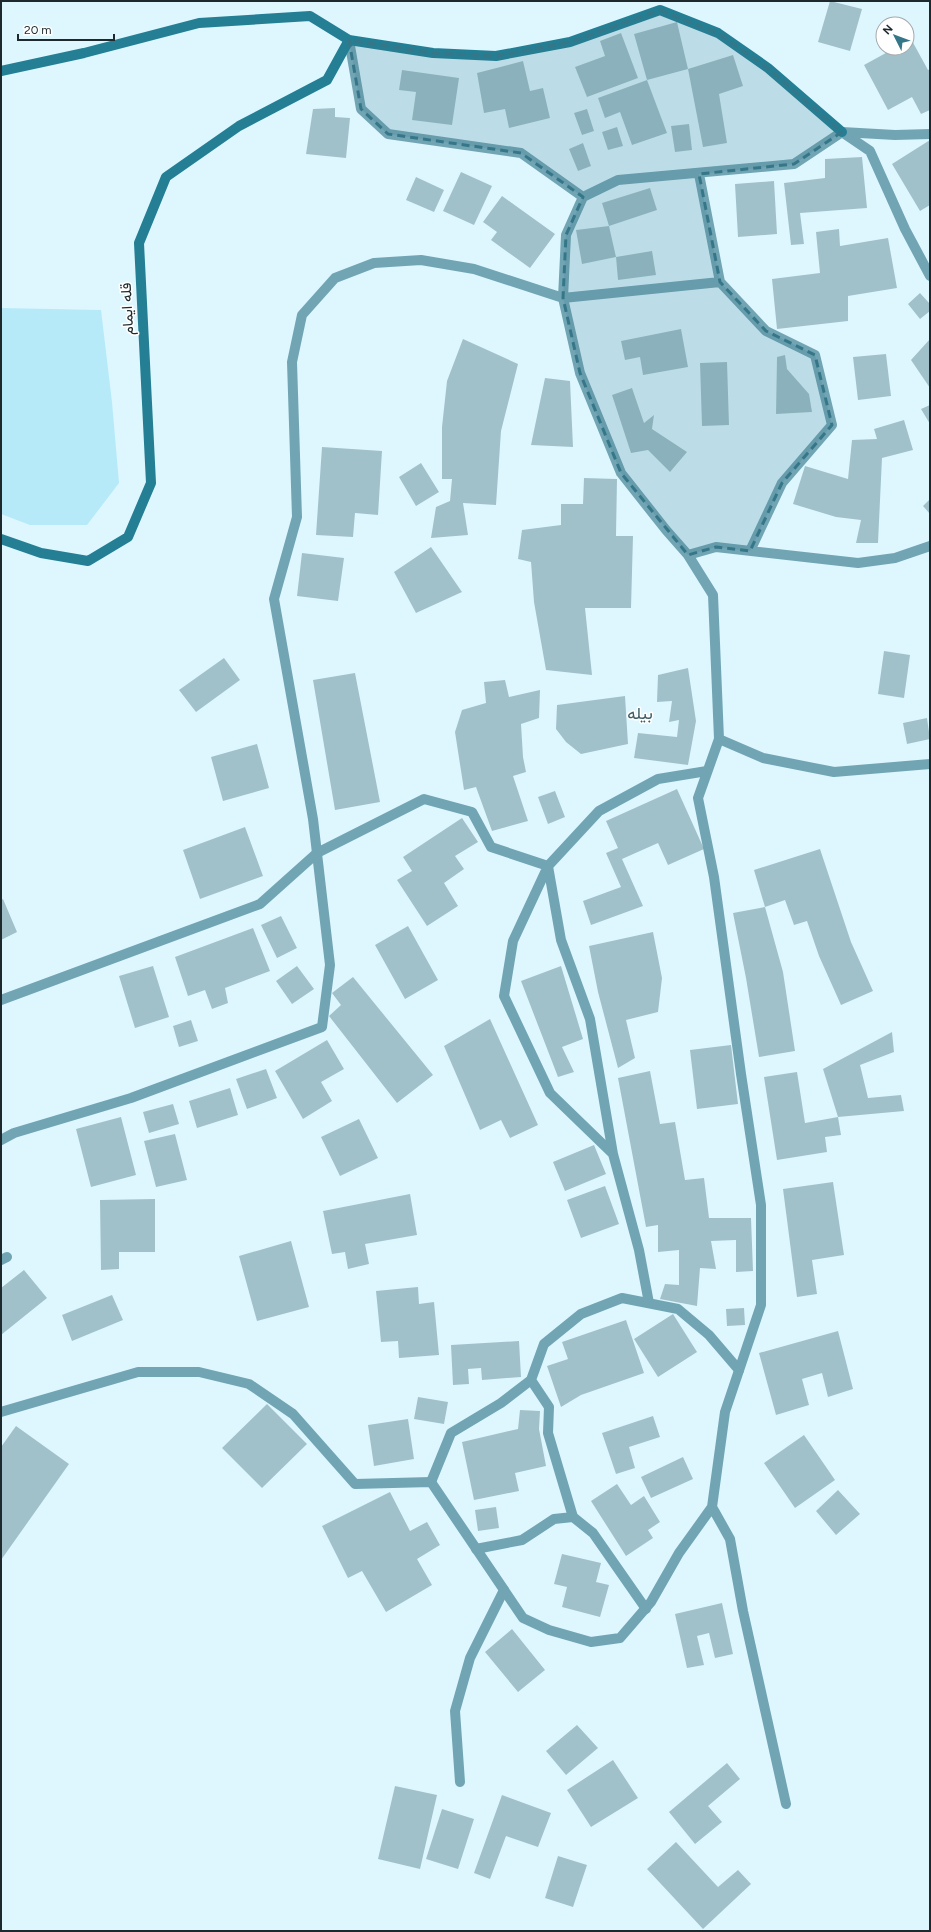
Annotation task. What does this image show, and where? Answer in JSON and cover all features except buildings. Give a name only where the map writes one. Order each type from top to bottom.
[{"type":"street","points":[[1,71],[84,53],[200,23],[310,16],[349,40],[434,53],[496,56],[570,42],[660,10],[718,32],[768,68],[842,132],[870,151],[905,229],[930,276]]},
{"type":"street","points":[[349,40],[361,109],[388,134],[521,153],[584,198]]},
{"type":"street","name":"قله ایمام","points":[[1,538],[41,554],[88,562],[128,537],[151,482],[139,243],[166,177],[239,126],[327,80],[349,40]]},
{"type":"street","points":[[431,1482],[523,1618],[549,1630],[592,1642],[620,1638],[646,1609],[679,1553],[712,1507],[725,1412],[761,1305],[761,1205],[740,1074],[714,877],[698,798],[719,739],[713,595],[688,555],[666,530],[621,473],[580,373],[563,298],[566,236],[584,198],[618,180],[700,174],[794,164],[842,132],[895,135],[930,134]]},
{"type":"street","points":[[700,174],[720,282],[766,331],[815,355],[832,425],[782,483],[750,551]]},
{"type":"street","points":[[1,1140],[14,1133],[131,1098],[322,1027],[330,965],[313,819],[274,599],[297,517],[292,362],[302,315],[335,278],[374,263],[421,260],[474,270],[563,298],[720,282]]},
{"type":"street","points":[[688,555],[716,547],[858,563],[895,558],[930,546]]},
{"type":"street","points":[[719,739],[763,758],[834,772],[930,764]]},
{"type":"street","points":[[613,1154],[550,1094],[504,996],[513,941],[548,866],[598,811],[658,779],[707,771]]},
{"type":"street","points":[[1,1000],[260,904],[317,853],[424,799],[472,812],[491,847],[548,866]]},
{"type":"street","points":[[548,866],[561,940],[590,1019],[613,1154],[639,1250],[649,1303]]},
{"type":"street","points":[[431,1482],[451,1433],[501,1402],[530,1380],[544,1344],[581,1314],[622,1298],[678,1309],[709,1335],[739,1370]]},
{"type":"street","points":[[1,1412],[138,1372],[199,1372],[249,1384],[293,1414],[355,1484],[431,1482]]},
{"type":"street","points":[[530,1380],[549,1406],[548,1433],[573,1517],[593,1533],[646,1609]]},
{"type":"street","points":[[712,1507],[730,1539],[786,1804]]},
{"type":"street","points":[[476,1549],[522,1540],[554,1519],[573,1517]]},
{"type":"street","points":[[460,1782],[455,1711],[470,1658],[504,1590]]},
{"type":"highlighted area","points":[[660,10],[718,33],[768,68],[842,132],[794,164],[699,174],[720,282],[766,331],[815,355],[832,425],[782,483],[750,551],[716,547],[688,555],[621,473],[580,373],[563,298],[566,235],[583,197],[521,153],[388,134],[361,109],[349,40],[433,53],[496,56],[570,42]]},
{"type":"shaded area","points":[[1,308],[101,310],[112,402],[119,483],[87,525],[30,525],[1,514]]},
{"type":"district","name":"بیله","points":[[640,713]]}]
